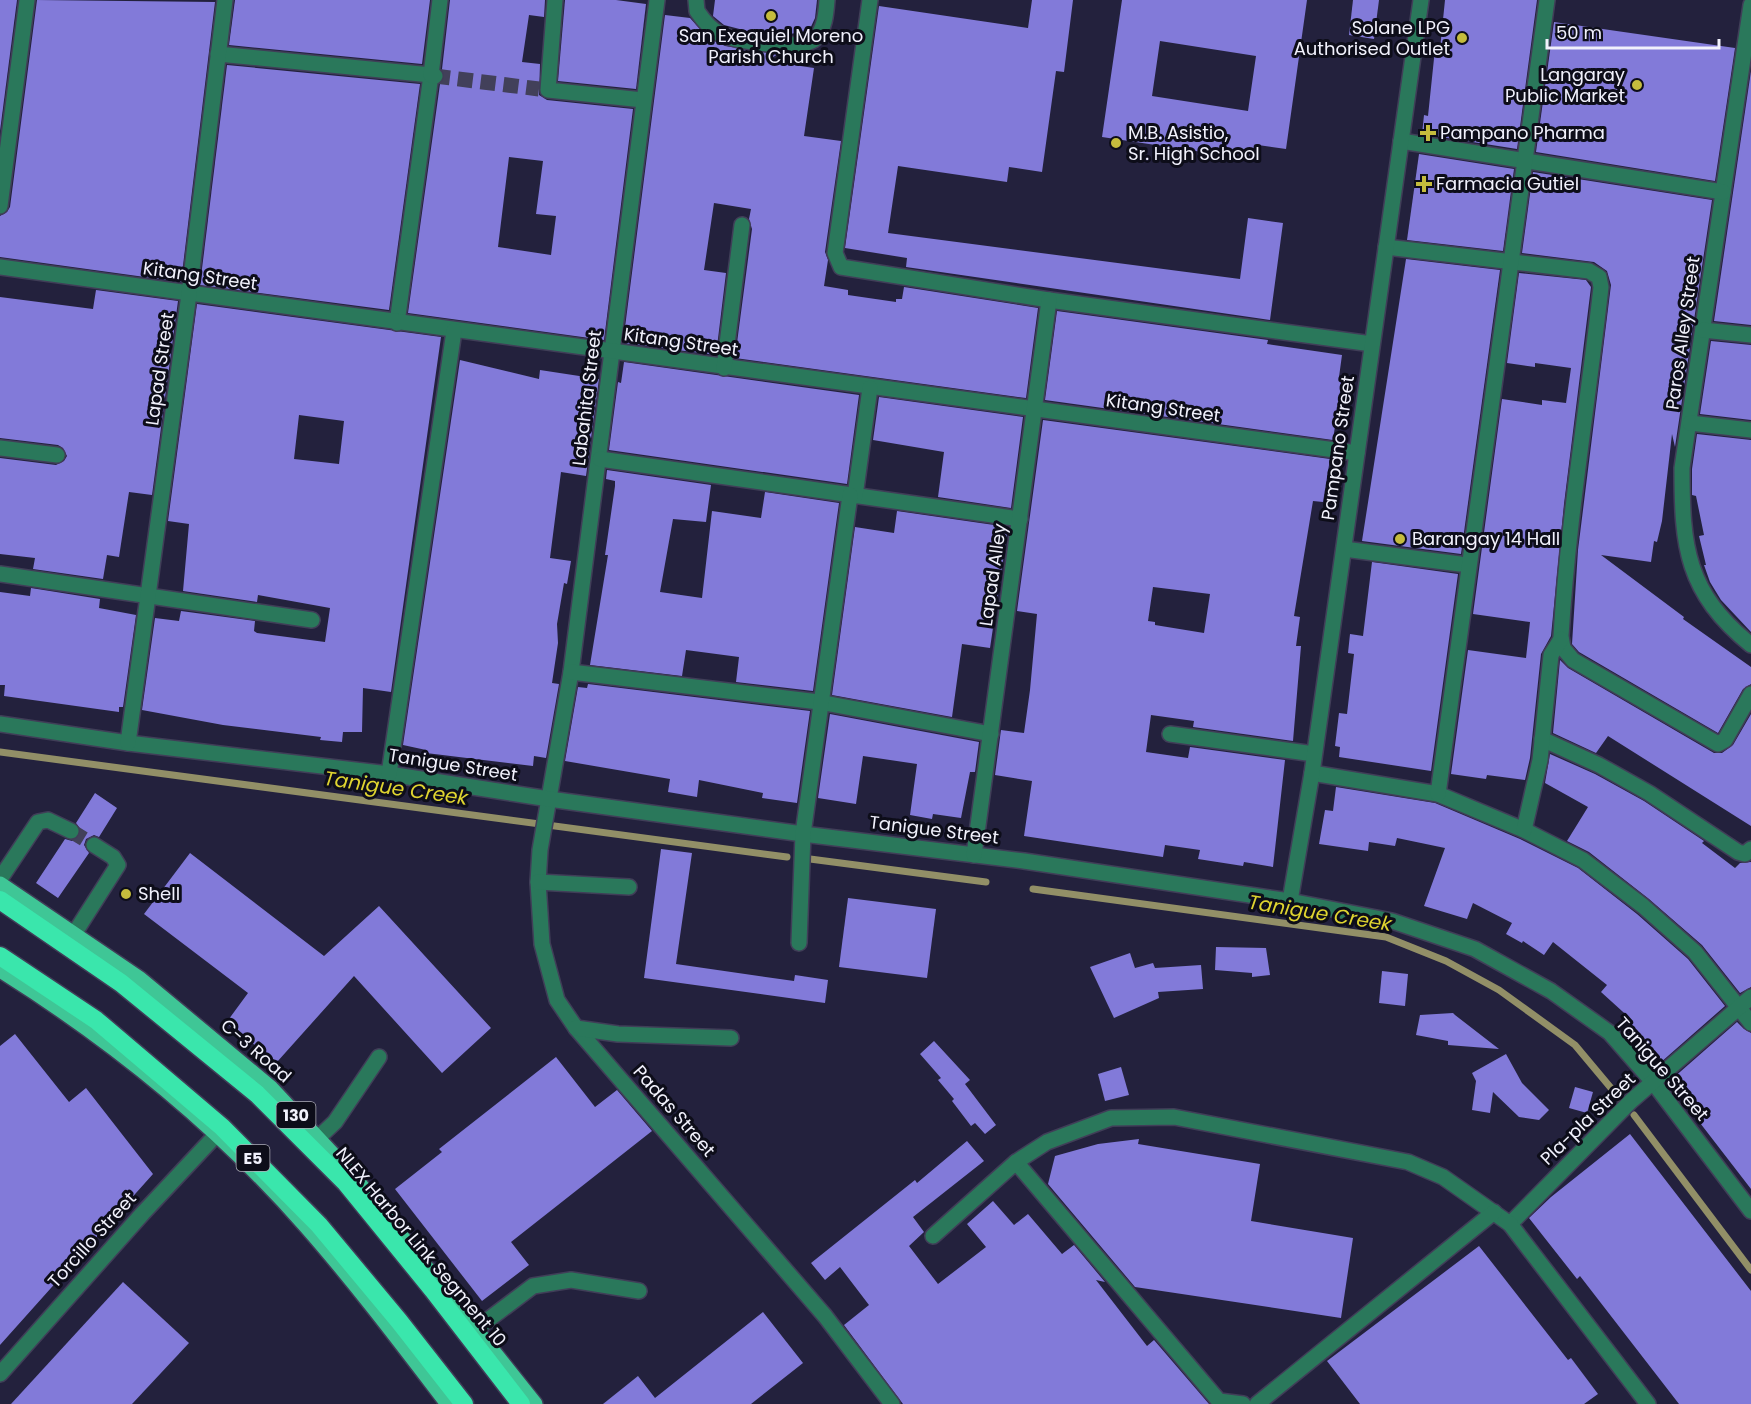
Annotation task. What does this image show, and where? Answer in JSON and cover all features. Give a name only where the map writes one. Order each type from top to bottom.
[{"type":"highway","name":"NLEX Harbor Link Segment 10","points":[[0,900],[121,983],[257,1094],[346,1183],[521,1404]]},
{"type":"highway","name":"E5","points":[[0,956],[96,1020],[222,1127],[320,1226],[464,1404]]},
{"type":"main road","name":"C-3 Road","points":[[0,884],[140,979],[271,1088],[354,1177],[535,1404]]},
{"type":"main road","points":[[0,970],[86,1029],[216,1136],[307,1227],[448,1404]]},
{"type":"street","points":[[0,206],[27,0]]},
{"type":"street","name":"Lapad Street","points":[[128,743],[189,294],[225,0]]},
{"type":"street","points":[[397,323],[433,76],[440,0]]},
{"type":"street","points":[[555,0],[544,90],[642,100]]},
{"type":"street","name":"Labahita Street","points":[[549,799],[571,672],[600,459],[642,100],[657,0]]},
{"type":"street","points":[[696,0],[697,11],[718,33],[730,38],[799,46],[813,41],[820,33],[827,0]]},
{"type":"street","points":[[870,0],[835,253],[838,262],[848,269],[1049,300],[1372,344]]},
{"type":"street","name":"Pampano Street","points":[[1290,901],[1312,773],[1421,0]]},
{"type":"street","points":[[1438,794],[1547,0]]},
{"type":"street","name":"Paros Alley Street","points":[[1751,5],[1683,468],[1682,525],[1690,562],[1707,598],[1732,630],[1751,645]]},
{"type":"street","points":[[218,54],[433,76]]},
{"type":"street","points":[[1401,141],[1723,192]]},
{"type":"street","points":[[724,368],[741,225]]},
{"type":"street","points":[[1386,247],[1512,261],[1588,272],[1599,277],[1601,287],[1588,405],[1570,523],[1561,639],[1563,648],[1572,660],[1718,744],[1725,740],[1751,694]]},
{"type":"street","name":"Kitang Street","points":[[0,267],[1357,453]]},
{"type":"street","name":"Lapad Alley","points":[[974,855],[1020,519],[1032,410],[1049,300]]},
{"type":"street","points":[[1702,330],[1751,335]]},
{"type":"street","points":[[389,774],[454,331]]},
{"type":"street","points":[[799,943],[803,834],[819,702],[870,388]]},
{"type":"street","points":[[1690,423],[1751,430]]},
{"type":"street","points":[[0,448],[57,455]]},
{"type":"street","points":[[600,459],[1020,519]]},
{"type":"street","points":[[1344,549],[1460,564]]},
{"type":"street","points":[[0,574],[312,620]]},
{"type":"street","points":[[1524,831],[1542,739],[1551,655],[1561,639]]},
{"type":"street","points":[[571,672],[819,702],[991,734]]},
{"type":"street","name":"Tanigue Street","points":[[0,724],[128,743],[389,774],[549,799],[974,855],[1290,901],[1392,921],[1475,949],[1551,991],[1610,1034],[1653,1083],[1751,1210]]},
{"type":"street","points":[[1170,734],[1314,754]]},
{"type":"street","points":[[1542,739],[1599,765],[1649,793],[1738,852],[1745,854],[1751,849]]},
{"type":"street","points":[[1312,773],[1438,794],[1524,831],[1583,860],[1643,906],[1695,952],[1745,1003],[1751,1023]]},
{"type":"street","name":"Padas Street","points":[[549,799],[540,850],[538,882],[542,944],[549,976],[558,1000],[576,1028],[825,1316],[892,1404]]},
{"type":"street","points":[[0,879],[38,822],[48,820],[71,831]]},
{"type":"street","points":[[74,934],[118,865],[113,857],[94,845]]},
{"type":"street","points":[[538,882],[629,886]]},
{"type":"street","name":"Pla-pla Street","points":[[1510,1224],[1653,1083],[1745,1003]]},
{"type":"street","points":[[576,1028],[618,1034],[731,1038]]},
{"type":"street","points":[[318,1138],[335,1122],[379,1057]]},
{"type":"street","points":[[933,1236],[1016,1162],[1047,1142],[1111,1118],[1174,1117],[1407,1162],[1443,1177],[1510,1224],[1648,1404]]},
{"type":"street","name":"Torcillo Street","points":[[0,1374],[143,1213],[216,1136]]},
{"type":"street","points":[[1016,1162],[1219,1401],[1244,1404]]},
{"type":"street","points":[[1257,1404],[1494,1212]]},
{"type":"street","points":[[476,1329],[533,1286],[571,1280],[639,1292]]},
{"type":"building","points":[[0,0],[17,0],[0,131]]},
{"type":"building","points":[[37,0],[215,2],[181,282],[0,257],[0,216],[10,207]]},
{"type":"building","points":[[235,0],[430,0],[422,64],[229,45]]},
{"type":"building","points":[[450,0],[545,0],[544,17],[529,15],[522,62],[540,64],[539,95],[547,100],[633,109],[604,340],[408,313],[440,84],[445,78],[442,69]],"holes":[[[509,157],[543,161],[536,214],[556,216],[551,255],[498,247]]]},
{"type":"building","points":[[565,0],[616,0],[646,4],[636,89],[558,81]]},
{"type":"building","name":"San Exequiel Moreno Parish Church","points":[[715,0],[817,0],[815,18],[809,31],[783,35],[755,33],[724,25],[713,16]]},
{"type":"building","points":[[1032,0],[1073,0],[1064,72],[1056,71],[1042,172],[1009,167],[1007,182],[898,166],[888,233],[1240,279],[1248,218],[1283,223],[1270,320],[906,267],[907,258],[845,248],[879,6],[1028,28]]},
{"type":"building","points":[[1122,0],[1307,0],[1286,149],[1258,145],[1256,160],[1102,137]],"holes":[[[1160,41],[1256,56],[1248,111],[1152,96]]]},
{"type":"building","points":[[1353,0],[1379,0],[1374,39],[1349,35]]},
{"type":"building","points":[[1445,0],[1537,0],[1517,149],[1422,134],[1424,115],[1428,116],[1435,49],[1440,49]]},
{"type":"building","points":[[665,15],[690,18],[707,37],[725,46],[778,54],[767,61],[814,68],[804,136],[841,141],[825,252],[828,260],[824,286],[848,290],[848,295],[896,302],[896,299],[902,299],[904,287],[1038,308],[1026,398],[735,358],[752,229],[749,219],[751,209],[714,203],[704,270],[726,273],[716,355],[623,343]]},
{"type":"building","name":"Langaray Public Market","points":[[1554,22],[1735,48],[1715,181],[1536,152]]},
{"type":"building","points":[[227,65],[420,84],[389,310],[200,285]]},
{"type":"building","points":[[1751,71],[1751,325],[1714,321]]},
{"type":"building","points":[[1419,154],[1514,169],[1503,251],[1407,240]]},
{"type":"building","points":[[1533,172],[1712,200],[1675,447],[1672,434],[1662,521],[1657,542],[1654,541],[1651,562],[1601,555],[1684,617],[1683,619],[1751,667],[1751,684],[1743,689],[1718,733],[1579,652],[1572,644],[1578,550],[1611,285],[1607,271],[1594,262],[1522,253]]},
{"type":"building","points":[[1406,259],[1500,270],[1461,554],[1362,541]]},
{"type":"building","points":[[1519,273],[1586,280],[1591,287],[1564,504],[1551,636],[1541,654],[1530,758],[1525,780],[1487,775],[1486,779],[1451,774],[1468,650],[1526,658],[1530,622],[1473,614],[1502,399],[1542,405],[1542,400],[1566,403],[1571,368],[1535,363],[1535,367],[1507,363]]},
{"type":"building","points":[[96,290],[178,301],[152,495],[129,492],[119,557],[107,555],[103,579],[33,569],[35,558],[0,554],[0,458],[56,465],[64,461],[67,456],[63,448],[58,445],[0,438],[0,297],[93,309]]},
{"type":"building","points":[[197,304],[441,337],[391,692],[363,688],[362,732],[343,732],[342,742],[320,740],[321,737],[223,725],[142,710],[155,618],[179,621],[181,611],[255,621],[254,631],[257,633],[325,642],[330,608],[258,595],[257,602],[183,591],[189,524],[168,521]],"holes":[[[299,415],[344,421],[339,464],[294,459]]]},
{"type":"building","points":[[1057,311],[1268,340],[1267,344],[1342,355],[1339,377],[1342,378],[1333,440],[1045,400]]},
{"type":"building","points":[[1711,341],[1751,345],[1751,420],[1700,414]]},
{"type":"building","points":[[460,360],[539,379],[540,370],[599,379],[586,476],[561,472],[550,558],[571,561],[567,584],[564,583],[557,624],[558,643],[552,683],[559,684],[546,758],[534,756],[533,766],[426,753],[426,750],[403,745]]},
{"type":"building","points":[[624,362],[859,395],[847,484],[609,450],[618,382],[621,383]]},
{"type":"building","points":[[879,397],[1023,417],[1011,508],[938,497],[944,452],[873,440]]},
{"type":"building","points":[[1043,420],[1330,459],[1323,502],[1313,501],[1294,616],[1300,617],[1296,646],[1301,646],[1293,741],[1193,727],[1194,721],[1151,715],[1146,752],[1188,758],[1190,747],[1285,760],[1273,867],[1244,862],[1243,866],[1198,859],[1200,850],[1165,845],[1163,857],[1024,836],[1032,781],[995,775],[1001,730],[1024,733],[1030,690],[1037,614],[1017,611]],"holes":[[[1153,587],[1210,594],[1204,633],[1155,625],[1155,622],[1148,621]]]},
{"type":"building","points":[[1697,434],[1751,440],[1751,632],[1721,600],[1710,582],[1704,565],[1706,565],[1699,536],[1704,535],[1696,496],[1692,495],[1692,469]]},
{"type":"building","points":[[607,470],[711,485],[706,522],[673,519],[660,592],[702,598],[712,511],[761,518],[765,492],[839,503],[813,691],[736,682],[739,657],[686,650],[682,676],[590,665],[608,555],[605,555],[615,486],[615,481],[606,479]]},
{"type":"building","points":[[897,511],[1008,527],[990,648],[962,644],[952,717],[832,695],[855,527],[894,533]]},
{"type":"building","points":[[1372,562],[1458,574],[1431,771],[1339,757],[1340,747],[1335,746],[1339,713],[1347,714],[1354,654],[1348,653],[1350,634],[1363,636]]},
{"type":"building","points":[[31,588],[100,599],[99,608],[136,615],[123,707],[119,707],[119,712],[4,696],[5,685],[0,685],[0,592],[30,596]]},
{"type":"building","points":[[1560,660],[1568,668],[1714,753],[1722,753],[1733,745],[1751,714],[1751,826],[1608,736],[1596,753],[1553,733]]},
{"type":"building","points":[[588,684],[810,711],[797,803],[762,798],[763,793],[699,780],[697,797],[668,792],[670,779],[565,761],[578,687],[587,688]]},
{"type":"building","points":[[830,714],[979,742],[975,772],[970,772],[961,818],[933,814],[932,819],[910,815],[917,764],[863,756],[856,804],[818,798]]},
{"type":"building","points":[[1550,754],[1595,774],[1644,801],[1704,841],[1702,843],[1735,868],[1740,863],[1751,862],[1751,987],[1740,993],[1702,945],[1649,899],[1589,852],[1567,841],[1588,807],[1545,783]]},
{"type":"building","points":[[1336,787],[1435,803],[1520,839],[1578,868],[1637,914],[1688,959],[1725,1006],[1660,1063],[1628,1025],[1633,1021],[1601,992],[1607,985],[1553,942],[1544,955],[1523,941],[1522,943],[1506,934],[1512,923],[1473,903],[1467,919],[1424,906],[1445,848],[1397,838],[1395,846],[1369,842],[1368,851],[1319,844],[1325,810],[1333,811]]},
{"type":"building","points":[[95,793],[117,808],[99,837],[94,835],[86,839],[84,845],[89,853],[58,898],[36,883],[65,839],[72,841],[79,836],[81,830],[76,823]]},
{"type":"building","points":[[661,849],[692,853],[676,964],[794,981],[795,975],[828,980],[825,1003],[644,978]]},
{"type":"building","points":[[190,853],[324,956],[379,906],[491,1028],[442,1073],[354,976],[277,1062],[226,1023],[248,993],[144,914]]},
{"type":"building","points":[[848,898],[936,909],[927,978],[839,967]]},
{"type":"building","points":[[1216,947],[1266,948],[1270,975],[1252,977],[1252,973],[1215,970]]},
{"type":"building","points":[[1130,953],[1135,968],[1153,963],[1155,968],[1201,965],[1203,989],[1158,992],[1159,998],[1114,1018],[1090,967]]},
{"type":"building","points":[[1382,971],[1408,974],[1405,1006],[1379,1003]]},
{"type":"building","points":[[1453,1013],[1499,1049],[1448,1045],[1448,1041],[1416,1035],[1420,1015]]},
{"type":"building","points":[[1737,1022],[1751,1033],[1751,1189],[1697,1119],[1701,1116],[1672,1079]]},
{"type":"building","points":[[15,1034],[69,1102],[86,1088],[153,1174],[0,1345],[0,1046]]},
{"type":"building","points":[[934,1041],[970,1080],[965,1084],[996,1125],[985,1134],[975,1123],[971,1126],[952,1101],[954,1099],[938,1080],[941,1078],[920,1054]]},
{"type":"building","points":[[1506,1054],[1522,1083],[1549,1110],[1539,1120],[1519,1117],[1493,1092],[1490,1113],[1472,1110],[1476,1081],[1472,1073]]},
{"type":"building","points":[[556,1057],[595,1107],[617,1090],[652,1131],[511,1242],[529,1265],[482,1301],[395,1189],[442,1152],[439,1149]]},
{"type":"building","points":[[1121,1067],[1129,1095],[1105,1101],[1098,1074]]},
{"type":"building","points":[[1575,1087],[1593,1092],[1587,1113],[1569,1108]]},
{"type":"building","points":[[1630,1134],[1751,1291],[1751,1404],[1679,1404],[1580,1276],[1577,1279],[1529,1218],[1551,1197]]},
{"type":"building","points":[[1139,1139],[1138,1144],[1260,1164],[1251,1221],[1353,1238],[1341,1318],[1135,1287],[1048,1184],[1055,1156],[1098,1144]]},
{"type":"building","points":[[967,1141],[984,1161],[913,1217],[924,1232],[909,1246],[938,1284],[986,1247],[967,1224],[993,1201],[1014,1225],[1028,1214],[1062,1254],[1074,1245],[1105,1282],[1096,1280],[1147,1346],[1154,1340],[1209,1404],[903,1404],[844,1325],[869,1305],[840,1267],[825,1280],[811,1263],[915,1180],[917,1183]]},
{"type":"building","points":[[1479,1246],[1568,1360],[1571,1358],[1598,1394],[1584,1404],[1360,1404],[1327,1361]]},
{"type":"building","points":[[123,1282],[189,1343],[132,1404],[11,1404]]},
{"type":"building","points":[[763,1312],[803,1363],[751,1404],[603,1404],[638,1376],[655,1398]]},
{"type":"waterway","name":"Tanigue Creek","points":[[0,752],[787,857]]},
{"type":"waterway","name":"Tanigue Creek","points":[[810,859],[986,882]]},
{"type":"waterway","name":"Tanigue Creek","points":[[1033,889],[1386,937],[1446,961],[1499,990],[1575,1045],[1621,1100]]},
{"type":"waterway","name":"Tanigue Creek","points":[[1634,1115],[1751,1270]]},
{"type":"tunnel","points":[[435,76],[539,89]]},
{"type":"tunnel","points":[[71,831],[94,845]]},
{"type":"place","name":"San Exequiel Moreno Parish Church","points":[[771,16]]},
{"type":"place","name":"Solane LPG Authorised Outlet","points":[[1462,38]]},
{"type":"place","name":"Langaray Public Market","points":[[1637,85]]},
{"type":"place","name":"Pampano Pharma","points":[[1428,133]]},
{"type":"place","name":"M.B. Asistio, Sr. High School","points":[[1116,143]]},
{"type":"place","name":"Farmacia Gutiel","points":[[1424,184]]},
{"type":"place","name":"Barangay 14 Hall","points":[[1400,539]]},
{"type":"place","name":"Shell","points":[[126,894]]}]
